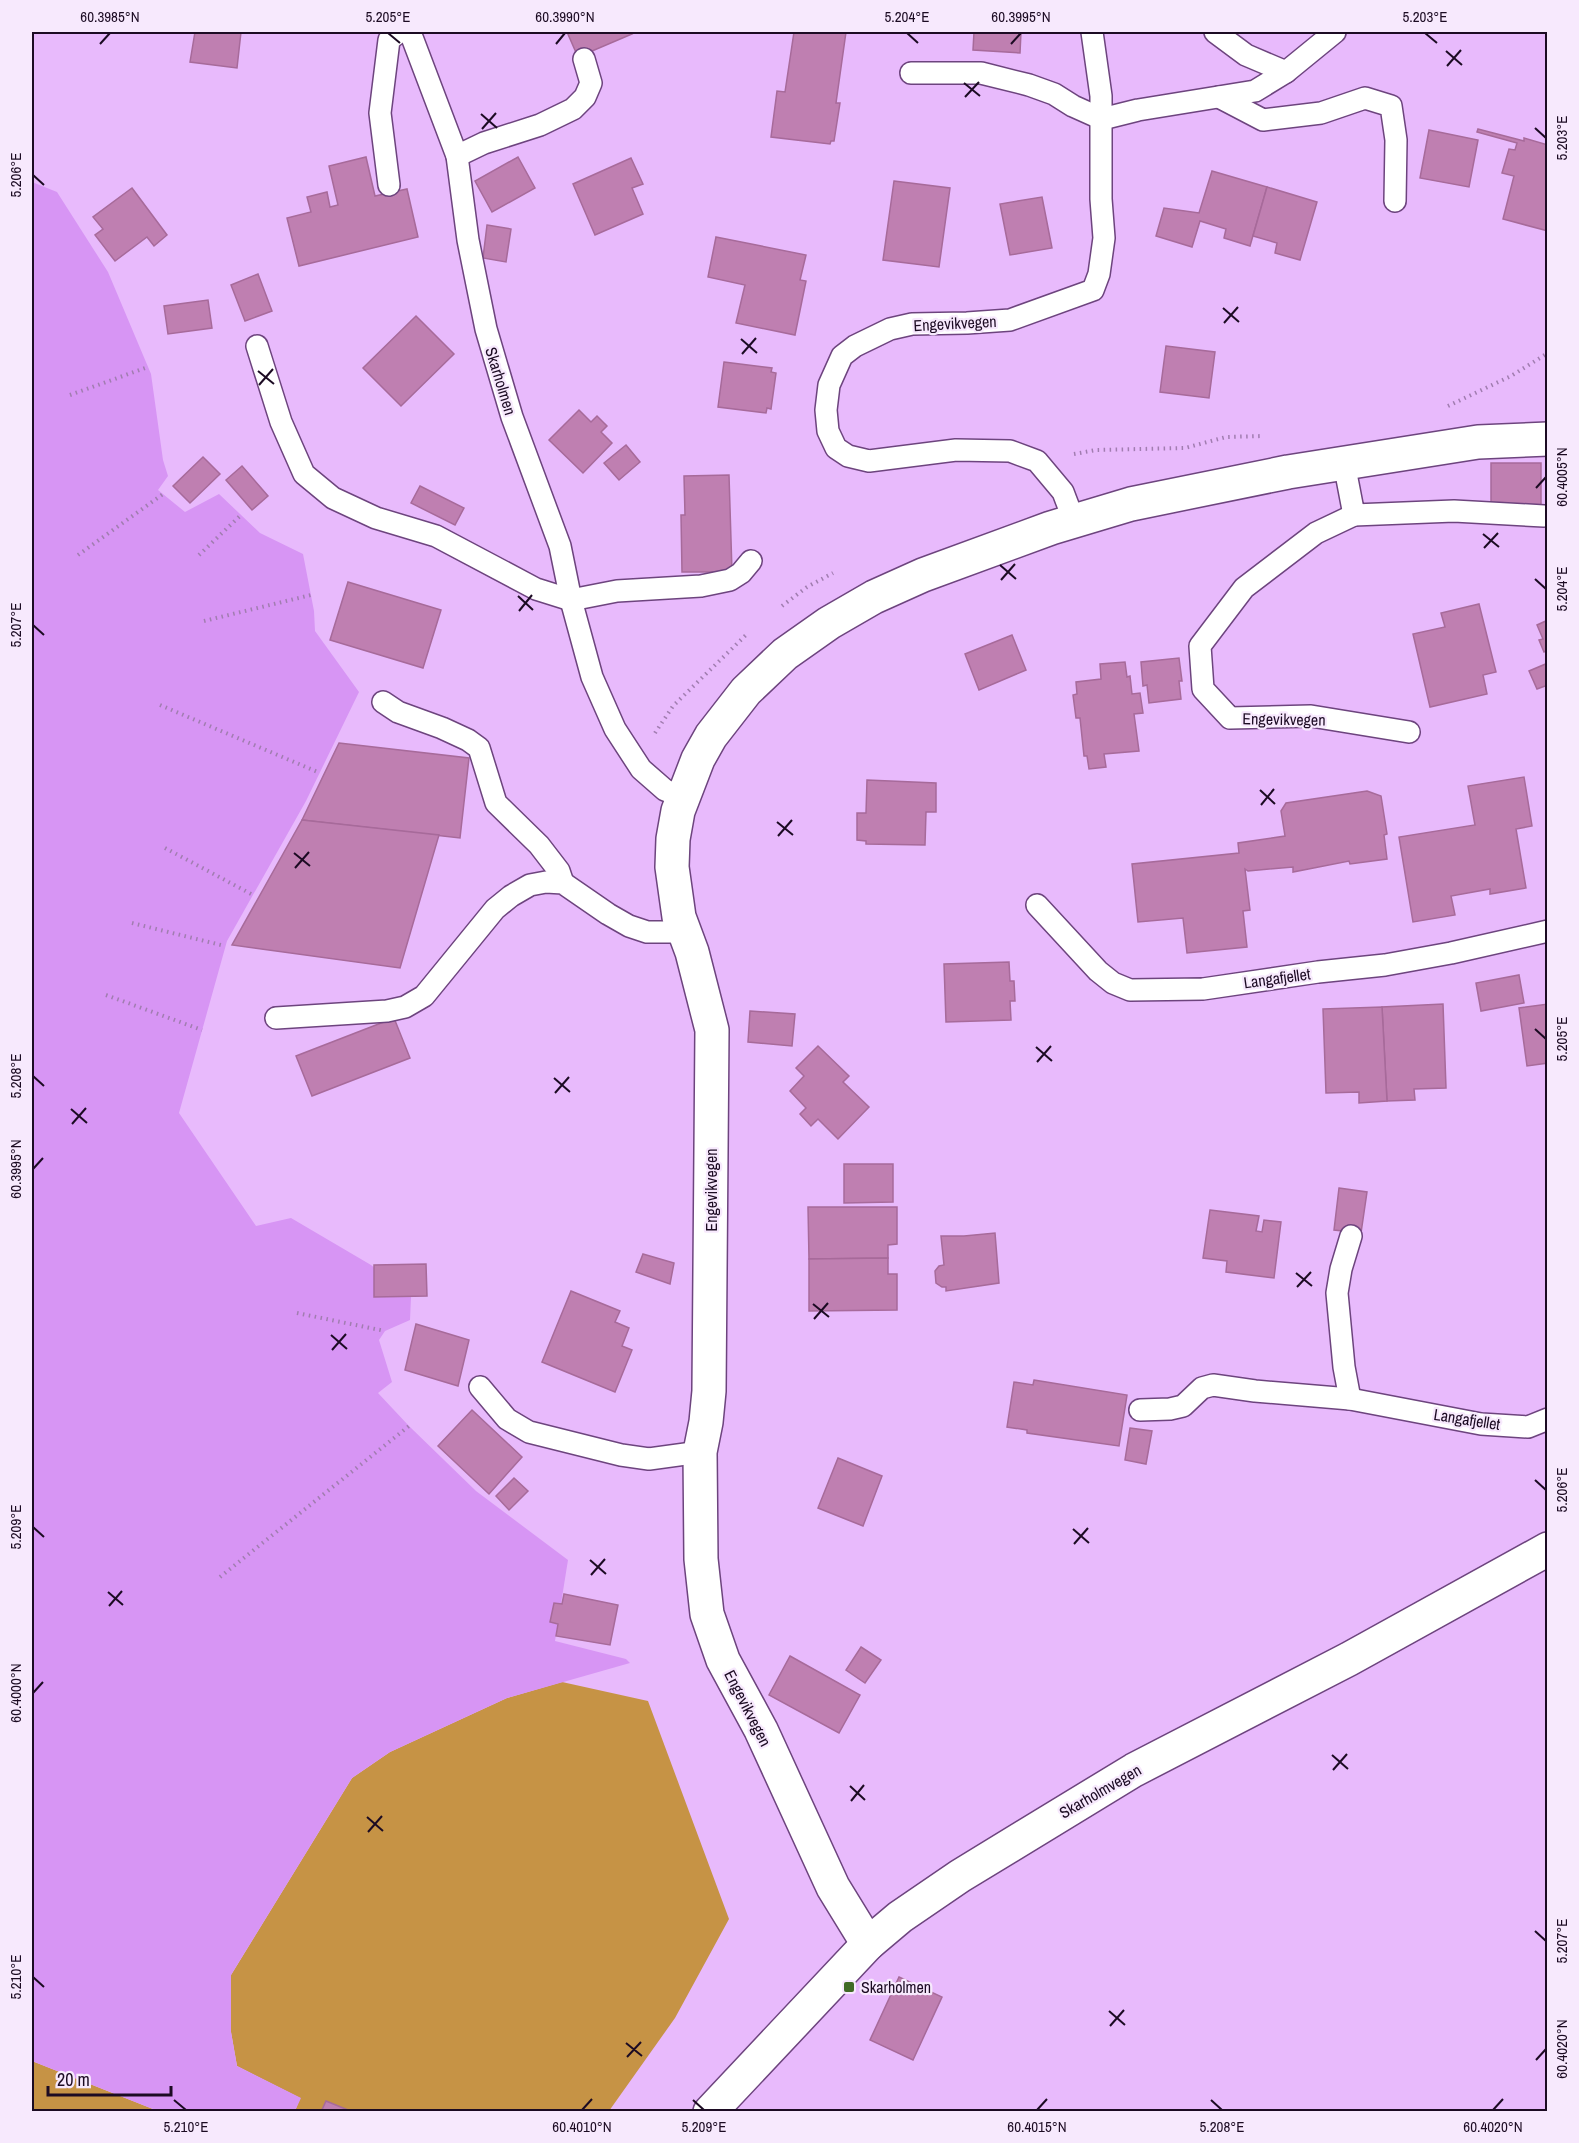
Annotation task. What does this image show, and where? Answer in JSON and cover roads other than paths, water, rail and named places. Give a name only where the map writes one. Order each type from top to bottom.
[{"type":"street","name":"Engevikvegen","points":[[868,1944],[833,1887],[761,1730],[723,1660],[707,1614],[701,1559],[700,1452],[709,1390],[712,1030],[676,901],[672,867],[673,840],[678,811],[698,759],[746,691],[785,654],[829,623],[874,597],[923,575],[1074,521],[1131,504],[1288,472],[1478,442],[1548,439]]},
{"type":"street","name":"Skarholmvegen","points":[[710,2112],[868,1944],[900,1917],[960,1876],[1134,1770],[1349,1659],[1548,1549]]},
{"type":"lane","points":[[389,185],[380,112],[389,40],[399,32]]},
{"type":"lane","name":"Skarholmen","points":[[410,32],[458,156],[468,240],[486,329],[512,417],[560,546],[571,600],[592,677],[615,729],[641,769],[665,790],[683,797]]},
{"type":"lane","name":"Engevikvegen","points":[[1074,521],[1064,492],[1037,461],[1010,451],[956,450],[869,461],[848,456],[836,448],[828,431],[826,410],[830,385],[842,356],[855,346],[890,329],[912,324],[1010,320],[1093,290],[1099,274],[1104,238],[1101,199],[1101,96],[1092,32]]},
{"type":"lane","points":[[1215,32],[1246,55],[1286,72]]},
{"type":"lane","points":[[911,73],[981,73],[1054,94],[1073,106],[1102,119],[1138,110],[1255,91],[1286,72],[1335,32]]},
{"type":"lane","points":[[458,156],[484,143],[540,125],[573,109],[585,97],[591,83],[584,59]]},
{"type":"lane","points":[[1219,97],[1263,120],[1320,113],[1365,98],[1391,106],[1396,140],[1395,201]]},
{"type":"lane","points":[[257,346],[280,422],[304,474],[333,498],[376,518],[436,536],[536,589],[571,600],[617,591],[711,584],[741,573],[751,561]]},
{"type":"lane","points":[[1344,463],[1354,515]]},
{"type":"lane","name":"Engevikvegen","points":[[1409,732],[1311,716],[1230,718],[1203,689],[1200,646],[1244,588],[1316,533],[1354,515],[1454,511],[1544,516]]},
{"type":"lane","points":[[383,702],[398,712],[460,736],[479,748],[496,803],[539,845],[559,871],[563,883]]},
{"type":"lane","points":[[276,1018],[387,1011],[405,1007],[424,996],[495,909],[530,885],[546,882],[563,883],[629,926],[647,932],[684,932]]},
{"type":"lane","name":"Langafjellet","points":[[1037,905],[1098,971],[1113,983],[1130,990],[1203,989],[1385,965],[1548,931]]},
{"type":"lane","points":[[1350,1399],[1344,1367],[1337,1293],[1341,1269],[1351,1236]]},
{"type":"lane","name":"Langafjellet","points":[[1140,1410],[1183,1406],[1202,1388],[1213,1385],[1350,1399],[1481,1424],[1528,1427],[1548,1419]]},
{"type":"lane","points":[[480,1387],[507,1419],[530,1432],[621,1455],[649,1459],[700,1452]]},
{"type":"place","name":"Skarholmen","points":[[849,1987]]}]
